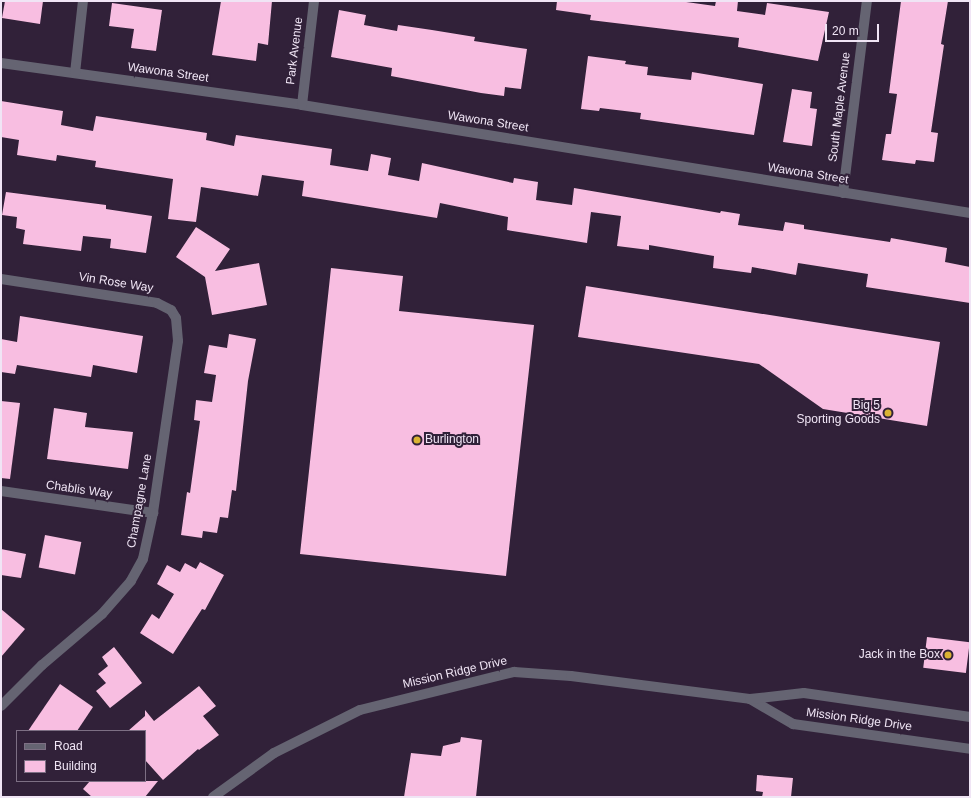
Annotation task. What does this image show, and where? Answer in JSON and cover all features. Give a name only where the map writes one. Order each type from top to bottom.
[{"type":"street","points":[[75,73],[83,1]]},
{"type":"street","name":"Park Avenue","points":[[302,104],[314,1]]},
{"type":"street","name":"South Maple Avenue","points":[[843,193],[867,1]]},
{"type":"street","name":"Wawona Street","points":[[1,63],[302,104],[970,213]]},
{"type":"street","name":"Vin Rose Way","points":[[1,279],[157,303],[171,310],[176,318],[178,341],[171,386]]},
{"type":"street","name":"Champagne Lane","points":[[1,706],[42,665],[102,614],[131,581],[143,559],[152,514],[171,386]]},
{"type":"street","name":"Chablis Way","points":[[1,492],[152,514]]},
{"type":"street","name":"Mission Ridge Drive","points":[[214,797],[274,753],[360,710],[514,672],[571,676],[750,699],[804,693],[970,717]]},
{"type":"street","name":"Mission Ridge Drive","points":[[750,699],[792,724],[970,749]]},
{"type":"building","points":[[5,1],[43,1],[40,24],[2,18]]},
{"type":"building","points":[[221,1],[272,1],[268,45],[258,43],[256,61],[212,55]]},
{"type":"building","points":[[557,1],[679,1],[715,6],[716,1],[738,1],[737,11],[765,15],[767,3],[829,12],[818,61],[738,47],[739,38],[590,20],[591,15],[556,10]]},
{"type":"building","points":[[901,1],[948,1],[941,44],[944,45],[931,132],[938,133],[934,162],[916,160],[915,164],[882,160],[886,134],[891,134],[897,94],[889,93]]},
{"type":"building","points":[[112,3],[162,10],[156,51],[131,48],[134,29],[109,26]]},
{"type":"building","points":[[339,10],[366,15],[364,25],[397,31],[398,25],[432,30],[475,37],[474,41],[527,49],[521,89],[505,87],[504,96],[481,93],[391,76],[392,68],[331,57]]},
{"type":"building","points":[[588,56],[626,61],[625,64],[648,67],[647,75],[691,80],[692,72],[763,84],[754,135],[640,119],[641,113],[600,108],[599,111],[581,109]]},
{"type":"building","points":[[792,89],[812,92],[810,108],[817,109],[812,146],[783,142]]},
{"type":"building","points":[[1,101],[63,111],[61,125],[93,131],[96,116],[207,133],[206,140],[234,146],[236,135],[332,149],[330,165],[368,171],[371,154],[391,158],[388,175],[419,181],[422,163],[513,183],[514,178],[538,182],[536,200],[572,205],[574,188],[720,213],[721,211],[740,214],[738,225],[783,231],[785,222],[804,225],[804,229],[890,242],[891,238],[947,248],[945,262],[970,267],[970,303],[866,287],[868,274],[798,263],[796,275],[752,267],[751,273],[713,268],[714,256],[649,245],[649,250],[617,246],[621,216],[591,212],[587,243],[507,230],[508,217],[440,203],[437,218],[302,196],[304,181],[262,175],[258,196],[201,187],[196,222],[168,219],[173,179],[95,167],[96,161],[57,155],[56,161],[17,155],[19,140],[1,137]]},
{"type":"building","points":[[6,192],[106,205],[106,209],[152,216],[146,253],[110,248],[111,239],[83,236],[81,251],[23,244],[25,230],[16,228],[17,217],[2,215]]},
{"type":"building","points":[[196,227],[230,249],[215,271],[259,263],[267,305],[212,315],[205,277],[176,257]]},
{"type":"building","name":"Burlington","points":[[331,268],[403,276],[399,311],[534,325],[506,576],[300,554]]},
{"type":"building","points":[[586,286],[940,342],[927,426],[823,409],[759,364],[578,337]]},
{"type":"building","points":[[20,316],[143,336],[137,373],[93,365],[91,377],[17,365],[15,374],[1,372],[1,339],[17,342]]},
{"type":"building","points":[[229,334],[256,339],[248,381],[236,491],[232,490],[228,518],[220,517],[217,533],[203,531],[202,538],[181,535],[187,492],[190,493],[200,421],[194,420],[196,400],[212,402],[216,375],[204,373],[209,345],[227,348]]},
{"type":"building","points":[[1,401],[20,403],[10,479],[1,478]]},
{"type":"building","points":[[54,408],[87,413],[85,427],[133,432],[128,469],[47,459]]},
{"type":"building","points":[[45,535],[81,542],[75,574],[39,567]]},
{"type":"building","points":[[1,549],[26,554],[21,578],[1,575]]},
{"type":"building","points":[[200,562],[224,575],[205,610],[202,609],[173,654],[140,633],[152,614],[159,619],[174,594],[157,584],[167,565],[180,572],[185,563],[196,569]]},
{"type":"building","points":[[1,609],[25,629],[1,657]]},
{"type":"building","name":"Jack in the Box","points":[[927,637],[970,642],[966,673],[923,668]]},
{"type":"building","points":[[114,647],[142,683],[110,708],[96,691],[106,683],[98,674],[108,666],[102,657]]},
{"type":"building","points":[[60,684],[93,707],[78,730],[29,730]]},
{"type":"building","points":[[199,686],[216,706],[203,716],[219,735],[199,750],[198,749],[163,780],[146,761],[146,730],[129,730],[145,716],[145,710],[154,721]]},
{"type":"building","points":[[461,737],[482,740],[476,797],[404,797],[411,753],[441,756],[443,746],[460,742]]},
{"type":"building","points":[[757,775],[793,778],[791,797],[762,797],[763,792],[756,791]]},
{"type":"building","points":[[158,781],[145,797],[92,797],[83,789],[89,782]]},
{"type":"place","name":"Big 5 Sporting Goods","points":[[888,413]]},
{"type":"place","name":"Burlington","points":[[417,440]]},
{"type":"place","name":"Jack in the Box","points":[[948,655]]}]
